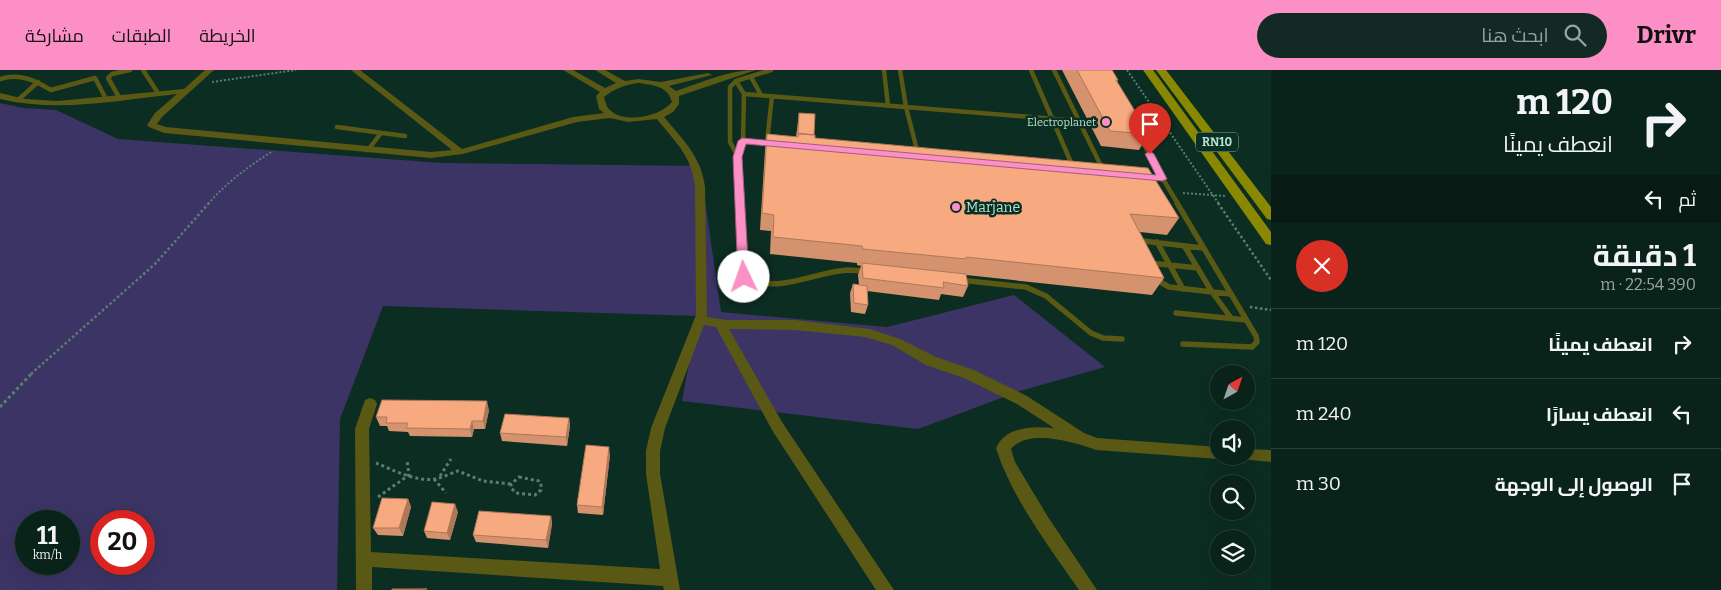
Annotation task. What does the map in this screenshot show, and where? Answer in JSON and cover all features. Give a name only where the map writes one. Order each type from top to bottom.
[{"type":"main road","name":"RN10","points":[[1148,70],[1271,241]]},
{"type":"main road","name":"RN10","points":[[1161,70],[1271,216]]},
{"type":"street","points":[[210,70],[158,115],[152,125],[164,130],[431,155],[460,152],[576,119],[611,115],[628,119],[646,120],[660,117],[674,108],[677,102],[675,95],[660,85],[638,81],[623,83],[608,88],[600,96],[600,105],[611,115]]},
{"type":"street","points":[[355,70],[460,152]]},
{"type":"street","points":[[567,70],[605,91]]},
{"type":"street","points":[[599,70],[623,83]]},
{"type":"street","points":[[660,85],[698,78],[725,70]]},
{"type":"street","points":[[675,95],[706,83],[751,73]]},
{"type":"street","points":[[0,96],[18,100],[58,104],[184,91]]},
{"type":"street","points":[[576,119],[600,105]]},
{"type":"street","points":[[364,559],[671,584],[653,474],[653,451],[658,428],[700,320],[702,305],[700,187],[698,170],[692,157],[660,117]]},
{"type":"street","points":[[646,120],[683,147]]},
{"type":"street","points":[[700,320],[720,323],[795,325],[866,332],[896,342],[931,361],[969,374],[1022,400],[1079,437],[1096,444],[1116,447],[1210,452]]},
{"type":"street","points":[[720,323],[777,426],[886,590]]},
{"type":"street","points":[[364,590],[361,456],[362,429],[370,404]]},
{"type":"street","points":[[1079,437],[1023,434],[1013,437],[1003,448],[1005,457],[1042,522],[1089,590]]},
{"type":"street","points":[[1255,455],[1271,456]]},
{"type":"lane","points":[[120,97],[108,78],[112,74],[130,70]]},
{"type":"lane","points":[[143,70],[158,94]]},
{"type":"lane","points":[[738,157],[730,142],[730,87],[736,81],[751,73],[771,70]]},
{"type":"lane","points":[[884,70],[888,106]]},
{"type":"lane","points":[[900,70],[906,107],[918,156]]},
{"type":"lane","points":[[1031,70],[1078,171]]},
{"type":"lane","points":[[1054,70],[1105,173],[1096,172]]},
{"type":"lane","points":[[751,73],[761,95]]},
{"type":"lane","points":[[0,78],[15,75],[38,82],[54,90],[95,78],[106,99]]},
{"type":"lane","points":[[736,81],[744,94],[742,141],[738,157],[744,277],[751,282],[788,283],[847,270],[878,272]]},
{"type":"lane","points":[[18,100],[38,82]]},
{"type":"lane","points":[[744,94],[1080,121]]},
{"type":"lane","points":[[766,143],[772,96]]},
{"type":"lane","points":[[337,127],[405,136]]},
{"type":"lane","points":[[1135,128],[1162,179],[1257,339],[1257,342],[1252,347],[1183,344]]},
{"type":"lane","points":[[368,150],[380,133]]},
{"type":"lane","points":[[742,141],[783,145]]},
{"type":"lane","points":[[911,156],[925,157]]},
{"type":"lane","points":[[1065,170],[1078,171]]},
{"type":"lane","points":[[1144,177],[1162,179]]},
{"type":"lane","points":[[1203,248],[1157,242],[1140,242],[1162,283],[1168,287],[1230,294]]},
{"type":"lane","points":[[1157,242],[1183,289]]},
{"type":"lane","points":[[1185,247],[1212,292],[1231,318]]},
{"type":"lane","points":[[1150,263],[1198,268]]},
{"type":"lane","points":[[957,280],[1032,289],[1046,296],[1091,333],[1104,338],[1122,339]]},
{"type":"lane","points":[[1176,313],[1246,320]]},
{"type":"path","points":[[210,82],[296,70]]},
{"type":"path","points":[[1128,70],[1271,280]]},
{"type":"path","points":[[0,407],[32,373],[155,264],[222,188],[248,167],[287,142]]},
{"type":"path","points":[[1171,192],[1225,196]]},
{"type":"path","points":[[1237,305],[1271,310]]},
{"type":"path","points":[[361,456],[422,478],[434,479],[462,471],[483,481],[511,484],[519,477],[536,479],[542,483],[542,487],[539,493],[535,495],[516,493],[511,488],[511,484]]},
{"type":"path","points":[[439,477],[451,459]]},
{"type":"path","points":[[407,460],[409,474]]},
{"type":"path","points":[[362,508],[409,474]]},
{"type":"path","points":[[434,479],[446,493]]},
{"type":"shaded area","points":[[0,103],[23,108],[56,110],[118,139],[442,163],[700,166],[721,312],[887,327],[1014,295],[1105,367],[1020,391],[918,429],[682,401],[698,316],[383,306],[340,419],[337,590],[0,590]]},
{"type":"building","points":[[1077,70],[1112,70],[1118,80],[1116,80],[1149,134],[1110,131]]},
{"type":"building","points":[[799,113],[815,114],[814,135],[798,133]]},
{"type":"building","name":"Marjane","points":[[767,134],[798,137],[799,134],[815,135],[815,138],[1148,168],[1179,218],[1130,214],[1164,278],[966,257],[966,259],[863,249],[862,246],[773,237],[774,215],[762,213]]},
{"type":"building","points":[[862,263],[966,274],[968,286],[943,282],[944,288],[863,278]]},
{"type":"building","points":[[853,284],[867,286],[868,305],[854,303]]},
{"type":"building","points":[[382,400],[487,401],[483,421],[472,421],[470,429],[406,428],[408,423],[386,423],[387,417],[376,417]]},
{"type":"building","points":[[505,414],[569,418],[566,437],[500,433]]},
{"type":"building","points":[[586,445],[609,447],[602,507],[577,505]]},
{"type":"building","points":[[382,498],[408,499],[399,528],[373,528]]},
{"type":"building","points":[[432,502],[455,504],[447,533],[424,531]]},
{"type":"building","points":[[479,511],[551,516],[546,540],[473,535]]},
{"type":"building","points":[[392,589],[427,589],[392,590]]},
{"type":"place","name":"Electroplanet","points":[[1106,122]]},
{"type":"place","name":"Marjane","points":[[956,207]]},
{"type":"route","points":[[744,277],[738,157],[742,141],[1162,179],[1150,154]]}]
